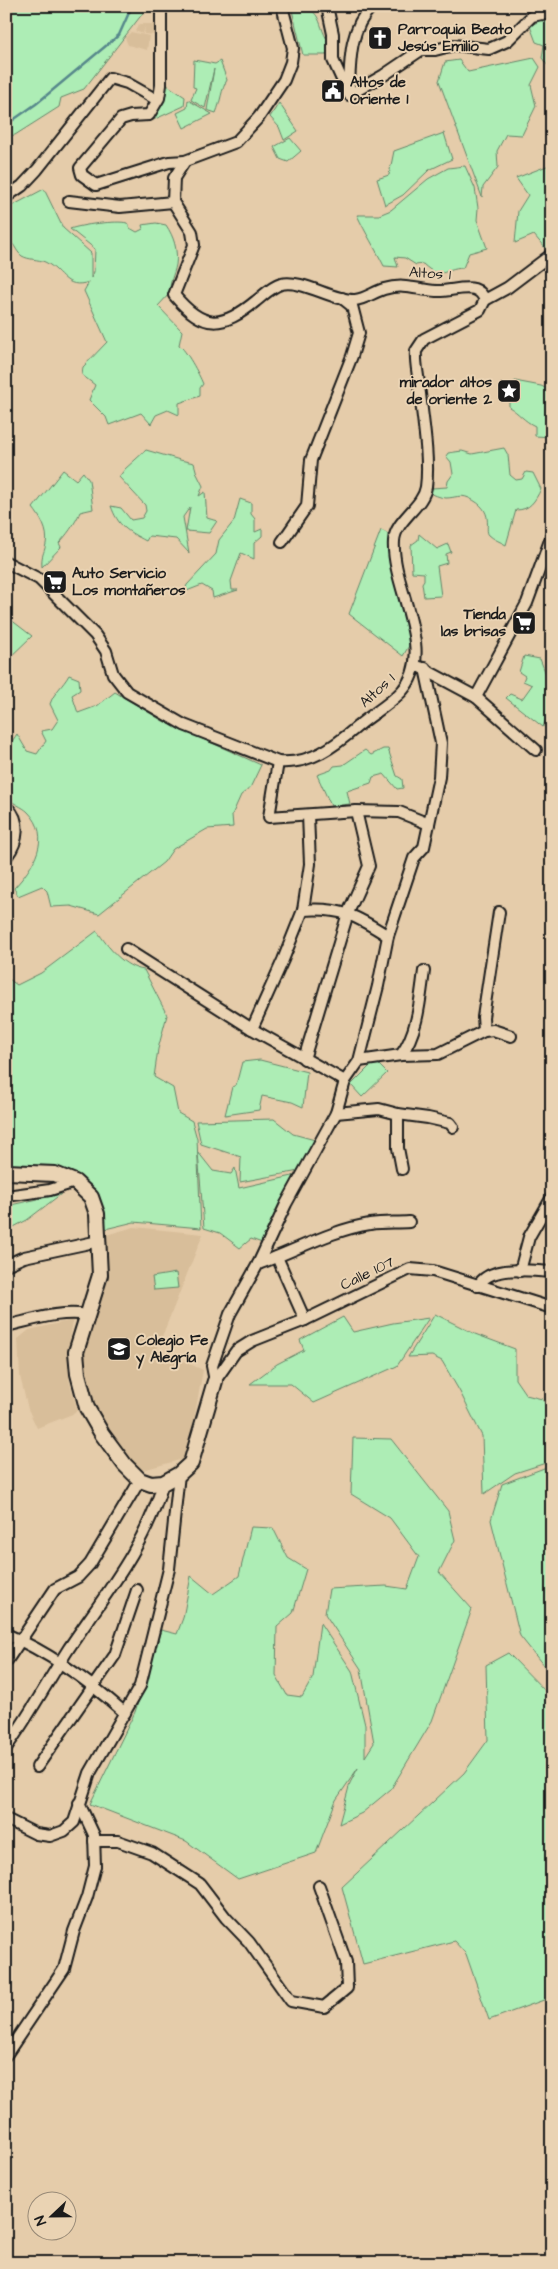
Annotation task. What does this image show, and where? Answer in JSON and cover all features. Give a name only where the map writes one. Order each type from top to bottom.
[{"type":"street","points":[[161,6],[159,45],[162,70],[159,98],[156,100],[149,115],[131,116],[121,119],[80,168],[82,175],[96,185],[169,162],[185,161],[236,142],[274,95],[287,71],[293,48],[282,6]]},
{"type":"street","points":[[327,6],[333,34],[333,60],[349,95]]},
{"type":"street","points":[[349,95],[350,57],[357,26],[372,6]]},
{"type":"street","points":[[349,95],[384,75],[421,50],[435,50],[454,45],[489,49],[507,41],[532,16],[552,15]]},
{"type":"street","points":[[6,197],[22,186],[37,170],[110,78],[127,83],[156,100]]},
{"type":"street","points":[[69,201],[120,207],[173,202],[174,178],[185,161]]},
{"type":"street","name":"Altos 1","points":[[173,202],[192,232],[194,245],[174,295],[196,317],[210,322],[228,320],[245,311],[267,291],[282,284],[302,286],[342,298],[356,300],[383,289],[405,285],[436,291],[474,289],[482,293],[484,300]]},
{"type":"street","points":[[6,1172],[54,1174],[75,1182],[91,1197],[97,1214],[100,1275],[76,1352],[78,1374],[87,1408],[102,1434],[125,1465],[140,1480],[151,1484],[163,1483],[179,1474],[191,1463],[216,1381],[212,1366],[230,1314],[258,1264],[286,1204],[336,1113],[345,1081],[359,1061],[378,986],[388,936],[414,858],[424,847],[439,777],[441,743],[420,667],[396,562],[394,539],[409,512],[425,491],[426,484],[427,464],[416,351],[424,339],[480,310],[484,300],[507,288],[552,254]]},
{"type":"street","points":[[282,542],[307,506],[311,460],[352,356],[359,333],[352,306],[342,298]]},
{"type":"street","points":[[476,696],[527,603],[552,536]]},
{"type":"street","points":[[6,562],[39,579],[95,635],[106,651],[113,674],[126,692],[184,725],[278,762],[269,817],[356,811],[399,812],[429,824]]},
{"type":"street","points":[[420,667],[476,696],[536,750]]},
{"type":"street","name":"Altos 1","points":[[278,762],[294,764],[322,754],[403,690],[420,667]]},
{"type":"street","points":[[6,809],[10,813],[15,828],[12,846],[6,854]]},
{"type":"street","points":[[304,1059],[348,913],[369,866],[356,811]]},
{"type":"street","points":[[252,1029],[303,910],[310,864],[308,815]]},
{"type":"street","points":[[303,910],[329,909],[348,913],[388,936]]},
{"type":"street","points":[[484,1031],[483,1017],[499,912]]},
{"type":"street","points":[[126,949],[252,1029],[345,1081]]},
{"type":"street","points":[[401,1055],[409,1045],[417,1015],[424,971]]},
{"type":"street","points":[[359,1061],[401,1055],[438,1054],[484,1031],[493,1030],[511,1036]]},
{"type":"street","points":[[336,1113],[378,1109],[450,1123],[453,1127]]},
{"type":"street","points":[[398,1114],[398,1148],[402,1168]]},
{"type":"street","points":[[6,1196],[50,1190],[75,1182]]},
{"type":"street","points":[[520,1271],[528,1237],[552,1197]]},
{"type":"street","points":[[258,1264],[316,1240],[370,1224],[409,1222]]},
{"type":"street","points":[[6,1265],[24,1256],[99,1240]]},
{"type":"street","points":[[277,1257],[304,1320]]},
{"type":"street","name":"Calle 107","points":[[216,1381],[236,1351],[277,1330],[304,1320],[410,1269],[433,1271],[552,1308]]},
{"type":"street","points":[[478,1286],[486,1275],[520,1271],[552,1272]]},
{"type":"street","points":[[6,1326],[50,1315],[74,1313],[88,1315]]},
{"type":"street","points":[[6,1819],[36,1834],[50,1836],[64,1831],[74,1822],[90,1773],[140,1686],[169,1569],[179,1474]]},
{"type":"street","points":[[6,1662],[54,1589],[78,1577],[90,1564],[140,1480]]},
{"type":"street","points":[[6,1748],[60,1662],[131,1557],[163,1483]]},
{"type":"street","points":[[37,1767],[115,1655],[137,1590]]},
{"type":"street","points":[[6,1634],[60,1662],[93,1685],[125,1713]]},
{"type":"street","points":[[6,2055],[64,1969],[95,1866],[94,1835],[79,1804]]},
{"type":"street","points":[[94,1841],[118,1841],[152,1852],[200,1884],[226,1918],[249,1942],[291,2001],[324,2007],[347,1988],[346,1962],[319,1886]]},
{"type":"shaded area","points":[[139,24],[155,24],[155,35],[144,34],[145,26],[143,34],[135,31]]},
{"type":"shaded area","points":[[131,32],[149,36],[147,50],[128,45],[125,38]]},
{"type":"shaded area","name":"Colegio Fe y Alegría","points":[[134,1227],[203,1234],[157,1349],[203,1370],[187,1458],[139,1471],[114,1440],[87,1397],[82,1349],[108,1274],[106,1235]]},
{"type":"shaded area","points":[[73,1320],[69,1347],[69,1379],[77,1410],[75,1413],[37,1428],[28,1409],[20,1376],[18,1339],[29,1330]]},
{"type":"green space","points":[[15,6],[143,6],[143,13],[84,89],[61,98],[59,107],[15,135],[6,136],[6,19]]},
{"type":"green space","points":[[291,6],[310,9],[315,13],[331,45],[326,55],[303,55]]},
{"type":"green space","points":[[546,17],[552,18],[552,64],[548,66],[542,58],[544,45],[536,42],[530,26]]},
{"type":"green space","points":[[534,58],[540,67],[531,85],[536,106],[522,135],[506,134],[497,151],[498,167],[483,187],[482,197],[439,81],[445,62],[459,60],[468,72]]},
{"type":"green space","points":[[194,60],[215,64],[220,61],[227,80],[216,113],[207,110],[214,69],[205,108],[191,100],[196,88],[193,87]]},
{"type":"green space","points":[[167,85],[185,97],[184,106],[153,120],[152,116],[161,104]]},
{"type":"green space","points":[[188,100],[212,114],[184,128],[177,113],[187,108]]},
{"type":"green space","points":[[279,103],[298,131],[284,140],[279,127],[270,117]]},
{"type":"green space","points":[[444,133],[452,159],[429,170],[403,195],[385,205],[377,179],[389,175],[394,151]]},
{"type":"green space","points":[[290,138],[301,151],[288,162],[280,159],[274,147]]},
{"type":"green space","points":[[552,164],[552,246],[545,248],[534,235],[515,243],[518,211],[528,195],[516,178]]},
{"type":"green space","points":[[465,166],[475,188],[478,208],[477,220],[487,248],[469,253],[463,268],[443,273],[434,272],[423,264],[416,265],[405,258],[395,257],[398,267],[384,266],[357,215],[379,215],[391,210],[428,179],[448,168]]},
{"type":"green space","points":[[44,189],[63,228],[91,253],[91,278],[94,272],[95,249],[70,229],[122,222],[127,223],[130,228],[137,232],[143,229],[142,225],[156,223],[166,225],[169,230],[176,249],[176,265],[170,293],[158,306],[182,331],[179,345],[189,357],[203,384],[200,388],[200,396],[179,403],[179,415],[168,410],[156,415],[151,424],[141,413],[109,425],[106,417],[89,400],[95,385],[82,375],[83,367],[107,342],[84,291],[89,282],[75,284],[69,282],[45,262],[22,256],[11,242],[6,239],[6,209]]},
{"type":"green space","points":[[515,381],[541,386],[552,391],[552,437],[535,436],[535,426],[509,407],[509,391]]},
{"type":"green space","points":[[504,448],[508,455],[510,475],[516,480],[522,479],[526,472],[533,473],[541,489],[532,504],[521,510],[516,510],[506,545],[489,535],[486,514],[478,503],[466,497],[444,498],[427,492],[432,488],[447,487],[448,481],[453,474],[451,462],[446,456],[448,453],[462,451],[472,454]]},
{"type":"green space","points":[[146,450],[194,463],[203,486],[199,496],[205,492],[207,518],[217,521],[209,533],[186,531],[190,507],[183,517],[189,553],[176,539],[149,536],[146,541],[128,531],[120,523],[111,506],[121,508],[131,520],[142,518],[146,511],[145,505],[119,477]]},
{"type":"green space","points":[[63,470],[76,480],[83,472],[89,480],[93,509],[80,512],[76,521],[59,543],[61,547],[42,567],[42,557],[47,539],[41,520],[33,508]]},
{"type":"green space","points":[[240,499],[251,503],[251,514],[255,519],[255,532],[262,529],[262,536],[254,543],[254,559],[241,553],[231,581],[232,590],[238,590],[213,598],[212,591],[202,585],[184,592],[187,585],[216,554],[219,540],[234,521]]},
{"type":"green space","points":[[381,530],[387,533],[391,541],[410,644],[403,656],[349,614]]},
{"type":"green space","points":[[419,534],[437,549],[448,544],[451,552],[446,554],[447,563],[437,566],[441,596],[424,597],[422,583],[424,573],[412,572],[411,545],[418,540]]},
{"type":"green space","points":[[6,616],[32,636],[6,661]]},
{"type":"green space","points":[[524,656],[540,659],[546,674],[552,672],[552,704],[543,727],[506,698],[510,694],[522,699],[532,685],[523,681],[525,676],[519,672]]},
{"type":"green space","points":[[69,675],[79,679],[80,690],[72,695],[78,713],[97,706],[115,692],[163,721],[261,765],[250,788],[241,795],[232,815],[233,827],[207,829],[173,849],[164,862],[99,914],[71,906],[51,907],[47,891],[42,886],[18,896],[14,888],[28,871],[40,842],[35,822],[28,812],[6,796],[6,777],[12,768],[7,750],[17,734],[27,751],[37,754],[46,741],[41,731],[52,729],[58,720],[50,704]]},
{"type":"green space","points":[[383,749],[388,749],[397,776],[402,779],[403,788],[397,789],[384,774],[373,777],[371,783],[347,791],[350,804],[331,806],[317,775],[331,770],[334,766],[343,765],[365,750],[371,755]]},
{"type":"green space","points":[[97,931],[123,961],[144,970],[167,1015],[158,1049],[154,1077],[173,1088],[178,1113],[192,1121],[197,1139],[201,1228],[134,1222],[101,1230],[83,1185],[6,1167],[6,977],[17,985],[41,973]]},
{"type":"green space","points":[[260,1060],[307,1072],[303,1107],[292,1102],[262,1096],[259,1110],[225,1115],[232,1087],[236,1085],[242,1062]]},
{"type":"green space","points":[[375,1061],[387,1073],[362,1097],[351,1085]]},
{"type":"green space","points":[[274,1119],[293,1134],[315,1140],[299,1171],[240,1182],[241,1157],[201,1144],[196,1121]]},
{"type":"green space","points":[[198,1152],[213,1171],[231,1174],[235,1168],[239,1188],[297,1175],[262,1243],[251,1239],[240,1248],[220,1233],[204,1228]]},
{"type":"green space","points":[[61,1194],[27,1220],[6,1231],[6,1206]]},
{"type":"green space","points":[[176,1273],[178,1288],[154,1290],[152,1277]]},
{"type":"green space","points":[[435,1314],[475,1334],[515,1349],[515,1379],[526,1395],[542,1399],[552,1413],[552,1461],[515,1473],[484,1494],[482,1436],[460,1392],[442,1361],[432,1356],[408,1357]]},
{"type":"green space","points":[[343,1317],[353,1332],[393,1323],[429,1318],[397,1366],[314,1403],[291,1384],[250,1384],[277,1364],[304,1350],[300,1340]]},
{"type":"green space","points":[[353,1438],[391,1439],[448,1511],[455,1540],[439,1572],[472,1609],[432,1721],[391,1789],[362,1813],[339,1824],[350,1783],[358,1768],[336,1800],[316,1853],[238,1879],[186,1841],[90,1804],[135,1712],[161,1630],[177,1634],[183,1618],[191,1576],[213,1594],[239,1576],[251,1527],[273,1528],[288,1558],[306,1569],[293,1613],[277,1627],[276,1676],[287,1695],[302,1697],[313,1677],[320,1623],[352,1671],[365,1725],[365,1757],[374,1743],[361,1669],[325,1614],[329,1589],[386,1586],[407,1589],[419,1557],[390,1518],[351,1494]]},
{"type":"green space","points":[[552,1465],[552,1676],[520,1636],[491,1520],[502,1484]]},
{"type":"green space","points":[[508,1653],[552,1698],[552,1997],[489,2020],[466,1954],[454,1941],[363,1964],[342,1887],[464,1773],[488,1740],[486,1665]]},
{"type":"waterway","points":[[6,125],[36,104],[119,35],[132,6]]},
{"type":"place","name":"Parroquia Beato Jesús Emilio","points":[[380,38]]},
{"type":"place","name":"Altos de Oriente 1","points":[[333,91]]},
{"type":"place","name":"mirador altos de oriente 2","points":[[509,391]]},
{"type":"place","name":"Auto Servicio Los montañeros","points":[[55,582]]},
{"type":"place","name":"Tienda las brisas","points":[[524,623]]},
{"type":"place","name":"Colegio Fe y Alegría","points":[[119,1349]]}]
